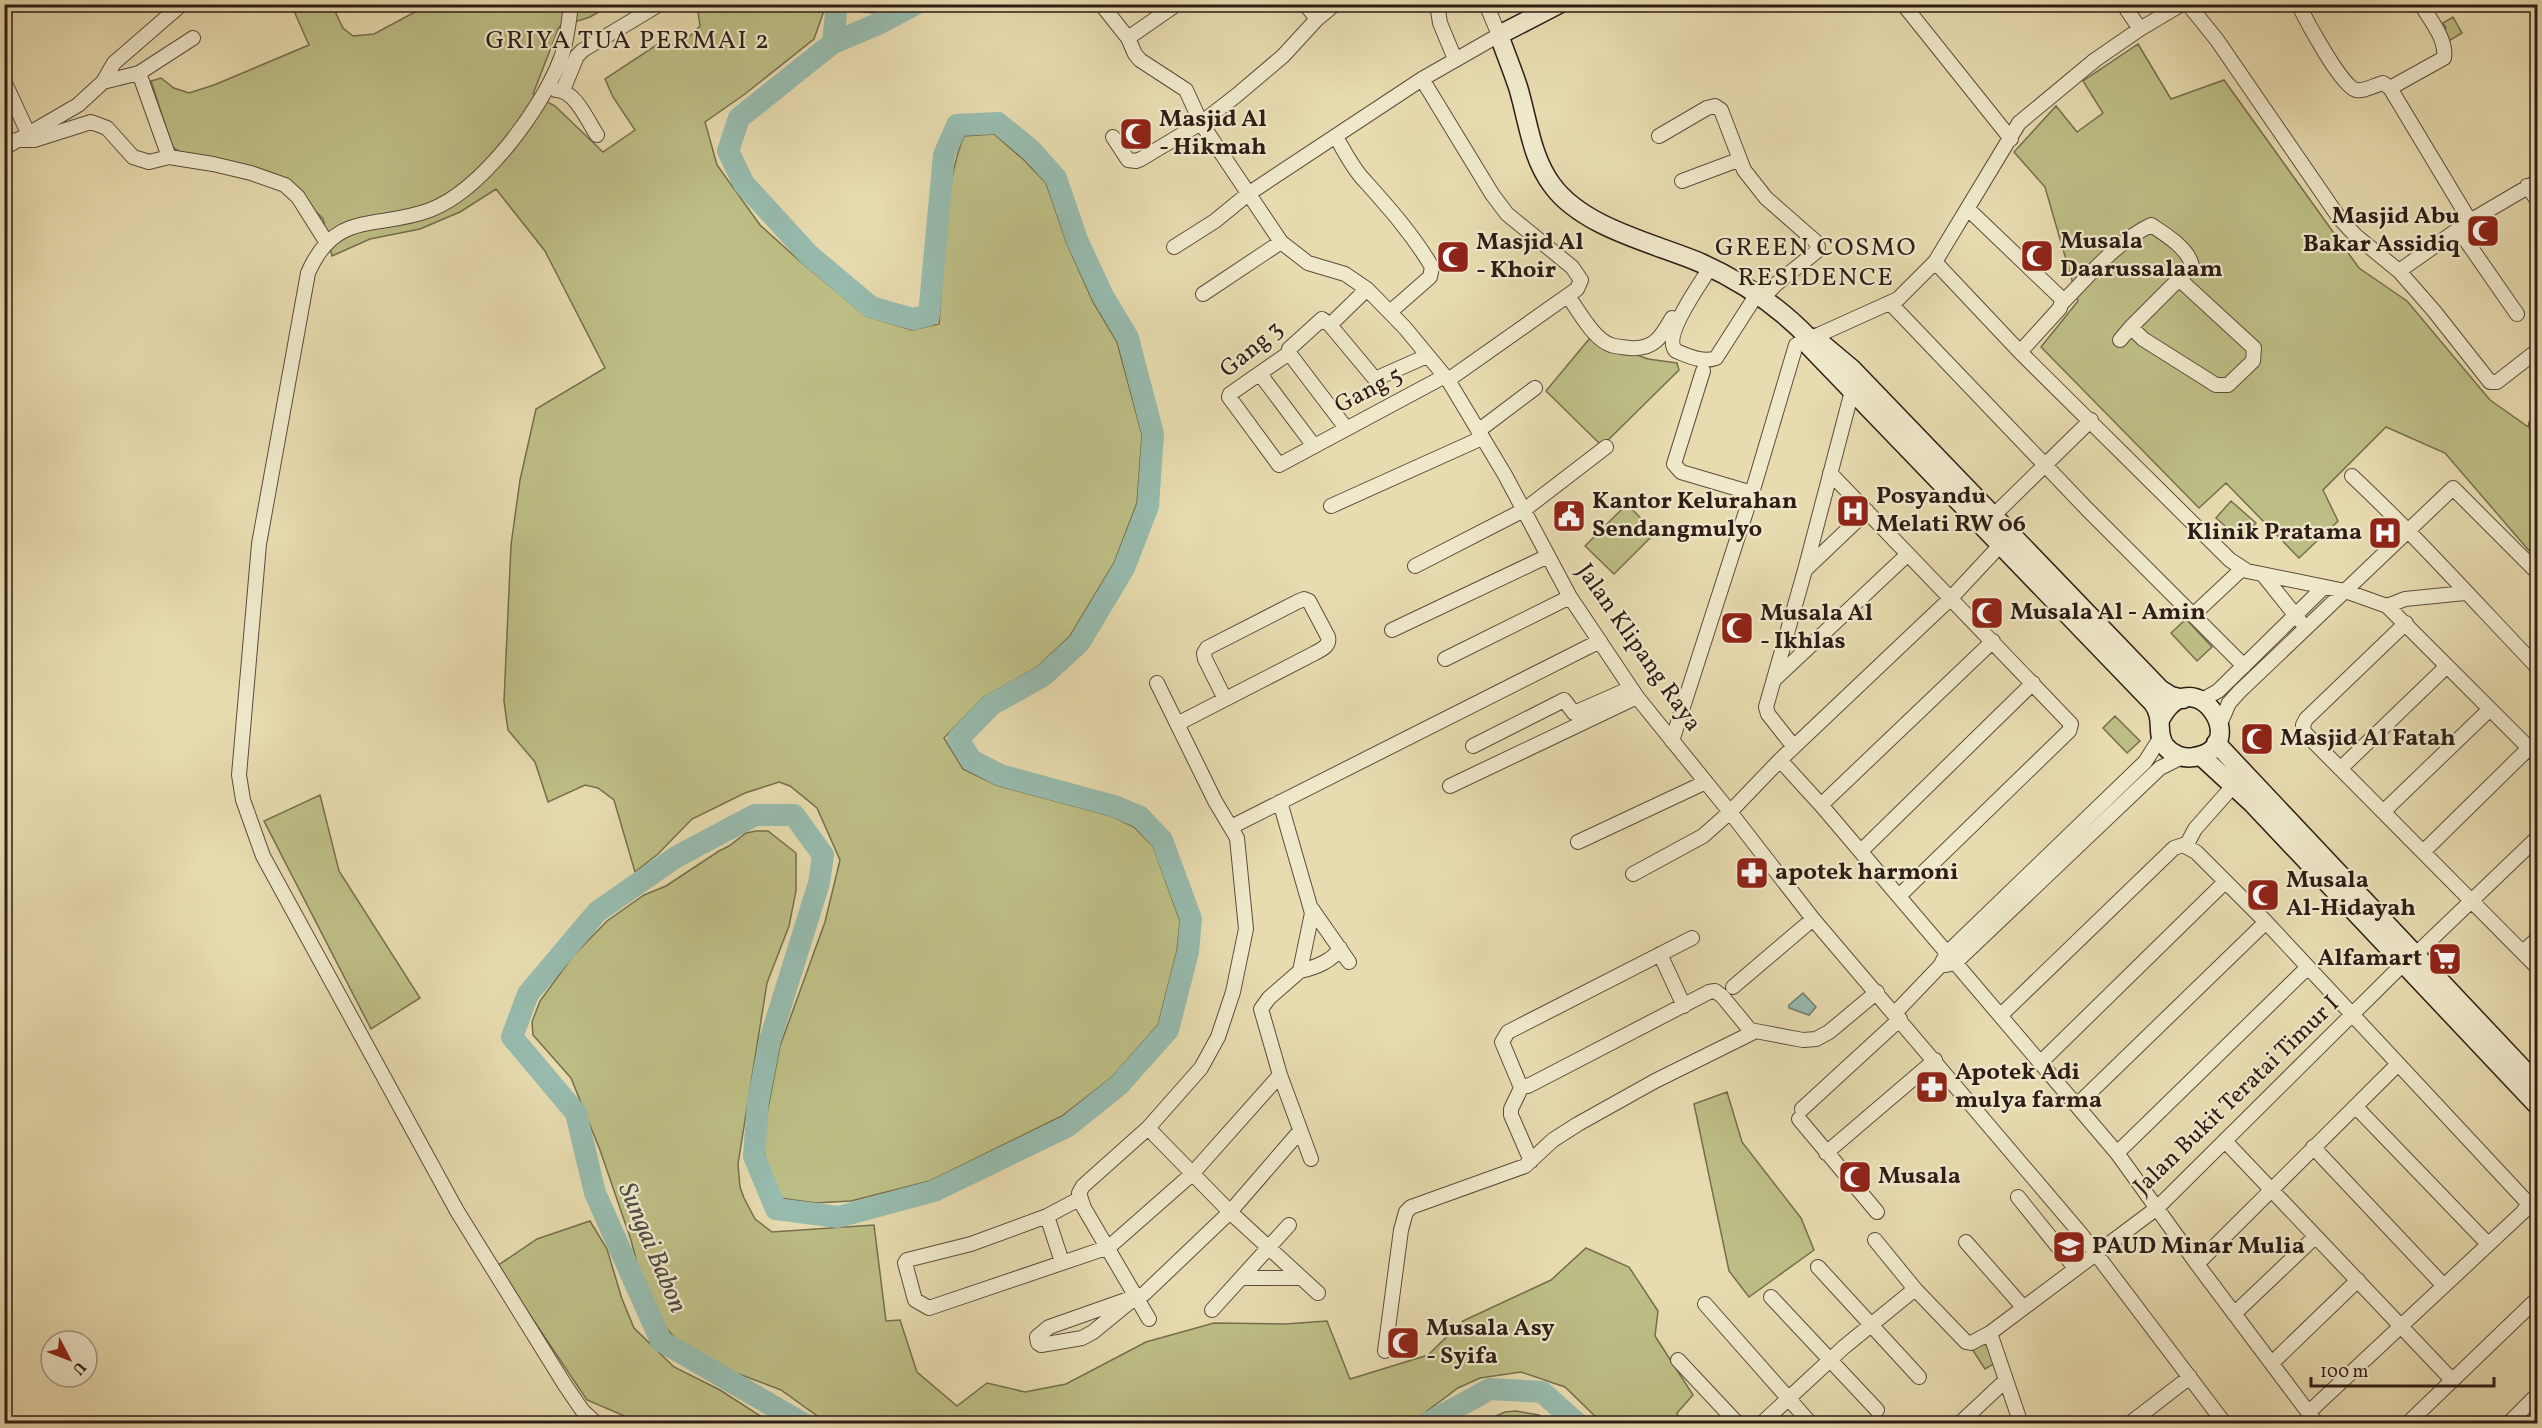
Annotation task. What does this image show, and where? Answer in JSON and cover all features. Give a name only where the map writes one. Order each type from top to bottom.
[{"type":"main road","points":[[1559,4],[1499,35],[1518,87],[1532,142],[1543,170],[1553,187],[1596,221],[1706,266],[1760,296],[1780,310],[1809,338],[1815,338],[1852,369],[1880,410],[2006,539],[2160,689],[2171,696],[2202,700],[2211,706],[2220,724],[2216,743],[2201,756],[2182,757],[2172,753],[2161,737],[2161,718],[2153,703],[2006,539],[1994,515],[1880,410],[1852,391],[1808,345],[1809,338]]},
{"type":"main road","points":[[2161,718],[2166,709],[2183,699]]},
{"type":"main road","points":[[2216,743],[2538,1106]]},
{"type":"main road","points":[[2201,756],[2363,909]]},
{"type":"main road","points":[[2410,959],[2538,1085]]},
{"type":"street","points":[[571,4],[560,58],[545,91],[529,118],[503,151],[470,185],[430,210],[354,225],[338,233],[315,257],[308,273],[301,302],[259,544],[240,758],[243,800],[263,856],[457,1211],[565,1385],[582,1410],[597,1424]]},
{"type":"street","points":[[563,90],[577,56],[583,50],[660,4]]},
{"type":"street","name":"Jalan Klipang Raya","points":[[1101,4],[1128,38],[1140,60],[1186,90],[1201,123],[1281,242],[1308,263],[1345,274],[1367,290],[1390,312],[1446,378],[1524,510],[1570,597],[1634,692],[1813,918],[2097,1254],[2190,1377],[2219,1421]]},
{"type":"street","points":[[1128,38],[1177,4]]},
{"type":"street","points":[[1305,4],[1317,19]]},
{"type":"street","points":[[1113,137],[1126,158],[1136,161],[1201,123],[1283,56],[1317,19],[1335,4]]},
{"type":"street","points":[[1437,4],[1440,23],[1455,59]]},
{"type":"street","points":[[1174,247],[1215,221],[1248,194],[1422,79],[1499,35],[1486,4]]},
{"type":"street","points":[[1903,4],[2011,139]]},
{"type":"street","points":[[2123,4],[2140,29]]},
{"type":"street","points":[[1672,741],[1752,493],[1796,345],[1891,304],[1906,292],[1935,262],[2019,123],[2095,60],[2181,4]]},
{"type":"street","points":[[2188,4],[2217,40],[2340,219],[2356,236],[2398,271],[2434,311],[2490,382],[2494,383],[2538,350]]},
{"type":"street","points":[[2298,4],[2339,73],[2353,89],[2360,90],[2383,83],[2390,88],[2464,225],[2517,314]]},
{"type":"street","points":[[2390,88],[2444,58],[2442,40],[2421,4]]},
{"type":"street","points":[[16,140],[78,105],[102,82],[114,63],[179,5]]},
{"type":"street","points":[[102,82],[139,74],[193,38]]},
{"type":"street","points":[[139,74],[168,157]]},
{"type":"street","name":"Gang 5","points":[[1314,446],[1446,378],[1568,296],[1581,283],[1580,276],[1572,267],[1508,214],[1492,194],[1422,79]]},
{"type":"street","points":[[4,81],[16,140]]},
{"type":"street","points":[[545,91],[563,90],[571,96],[597,135]]},
{"type":"street","points":[[1659,136],[1707,108],[1715,106],[1721,110],[1744,170],[1766,198],[1815,241],[1818,247],[1817,251],[1760,296],[1716,358],[1708,361],[1676,351],[1671,343],[1706,266]]},
{"type":"street","points":[[16,140],[34,140],[91,122],[107,128],[134,157],[149,162],[168,157],[222,166],[285,185],[298,197],[327,243]]},
{"type":"street","points":[[1336,137],[1364,181],[1386,203],[1416,240],[1432,267],[1430,277],[1390,312]]},
{"type":"street","points":[[1682,181],[1738,159]]},
{"type":"street","points":[[2398,271],[2464,225],[2532,184],[2538,201]]},
{"type":"street","points":[[1968,209],[2061,297],[2062,303]]},
{"type":"street","points":[[2020,352],[2062,303],[2136,232],[2151,225],[2173,241],[2191,260],[2192,266],[2120,340]]},
{"type":"street","points":[[1203,294],[1281,242]]},
{"type":"street","points":[[1935,262],[2020,352],[2230,560],[2242,569],[2264,576],[2345,591],[2387,606],[2533,753],[2423,852]]},
{"type":"street","points":[[1568,296],[1588,326],[1607,343],[1645,348],[1660,339],[1706,266]]},
{"type":"street","points":[[2131,327],[2143,339],[2216,385],[2228,385],[2253,361],[2254,348],[2179,279]]},
{"type":"street","name":"Gang 3","points":[[1314,446],[1279,465],[1230,394],[1289,353],[1289,349],[1322,319],[1330,325],[1367,290]]},
{"type":"street","points":[[1891,304],[2244,666]]},
{"type":"street","points":[[1330,325],[1375,379],[1427,356]]},
{"type":"street","points":[[1289,353],[1346,428]]},
{"type":"street","points":[[1703,371],[1674,464],[1681,472],[1752,493]]},
{"type":"street","points":[[1260,374],[1314,446]]},
{"type":"street","points":[[1331,506],[1480,435],[1535,388]]},
{"type":"street","points":[[1794,747],[1767,711],[1773,681],[1852,391]]},
{"type":"street","points":[[1994,515],[2091,420]]},
{"type":"street","points":[[1415,566],[1524,510],[1606,447]]},
{"type":"street","points":[[1830,473],[2069,721],[2070,729],[1899,896]]},
{"type":"street","points":[[2352,476],[2409,530],[2465,593],[2538,668]]},
{"type":"street","points":[[2220,724],[2229,703],[2240,691],[2453,488],[2538,573]]},
{"type":"street","points":[[1805,570],[1867,511]]},
{"type":"street","points":[[1633,874],[1703,836],[1730,812],[1780,760],[1951,598],[2006,539]]},
{"type":"street","points":[[1773,681],[1908,554]]},
{"type":"street","points":[[1392,630],[1548,556]]},
{"type":"street","points":[[2193,615],[2242,569]]},
{"type":"street","points":[[2264,576],[2307,628]]},
{"type":"street","points":[[2202,700],[2218,691],[2324,587]]},
{"type":"street","points":[[2387,606],[2405,599],[2465,593]]},
{"type":"street","points":[[1445,659],[1570,597]]},
{"type":"street","points":[[1177,724],[1225,699],[1326,645],[1328,637],[1309,601],[1304,599],[1297,602],[1207,648],[1204,653],[1205,659],[1225,699]]},
{"type":"street","points":[[2406,623],[2303,722],[2305,735],[2342,768],[2538,968]]},
{"type":"street","points":[[1231,827],[1600,641]]},
{"type":"street","points":[[1821,805],[1993,641]]},
{"type":"street","points":[[2342,768],[2446,667]]},
{"type":"street","points":[[1149,1319],[1079,1199],[1079,1193],[1083,1186],[1148,1128],[1201,1068],[1218,1037],[1233,992],[1246,929],[1237,838],[1215,801],[1157,683]]},
{"type":"street","points":[[1861,851],[2033,683]]},
{"type":"street","points":[[1473,746],[1564,700],[1574,713],[1634,692]]},
{"type":"street","points":[[1450,786],[1634,692]]},
{"type":"street","points":[[2383,812],[2489,710]]},
{"type":"street","points":[[1951,958],[2145,762],[2161,737]]},
{"type":"street","points":[[1877,1212],[1826,1153],[1800,1114],[1897,1017],[1940,966],[2160,768],[2182,757]]},
{"type":"street","points":[[1780,760],[1861,851],[2117,1153],[2313,1418],[2402,1326],[2523,1212],[2527,1203],[2266,922],[2196,852],[2182,846]]},
{"type":"street","points":[[1578,842],[1706,782]]},
{"type":"street","points":[[2001,1015],[2182,846],[2234,785]]},
{"type":"street","points":[[1280,802],[1312,909],[1349,962]]},
{"type":"street","name":"Jalan Bukit Teratai Timur I","points":[[1915,1288],[1960,1338],[1968,1343],[1990,1333],[2157,1208],[2352,1015],[2538,837]]},
{"type":"street","points":[[2041,1062],[2225,882]]},
{"type":"street","points":[[1300,971],[1312,909]]},
{"type":"street","points":[[1733,987],[1813,918]]},
{"type":"street","points":[[2077,1105],[2266,922]]},
{"type":"street","points":[[1522,1086],[1517,1080],[1502,1042],[1508,1032],[1692,938]]},
{"type":"street","points":[[2523,952],[2538,938]]},
{"type":"street","points":[[1311,1160],[1280,1076],[1261,1009],[1269,998],[1300,971],[1312,969],[1335,955],[1340,948]]},
{"type":"street","points":[[1660,954],[1684,1006]]},
{"type":"street","points":[[2117,1153],[2308,967]]},
{"type":"street","points":[[1522,1086],[1528,1086],[1709,992],[1715,991],[1722,996],[1743,1025],[1754,1032],[1803,1040],[1816,1039],[1829,1032],[1877,992]]},
{"type":"street","points":[[1385,1351],[1401,1230],[1408,1210],[1511,1172],[1531,1161],[1553,1140],[1578,1124],[1655,1081],[1754,1032]]},
{"type":"street","points":[[1826,1153],[1935,1060]]},
{"type":"street","points":[[2197,1264],[2397,1065]]},
{"type":"street","points":[[1079,1199],[1047,1215],[953,1250],[907,1260],[904,1263],[915,1300],[929,1308],[1109,1247],[1192,1173],[1280,1076]]},
{"type":"street","points":[[1522,1086],[1511,1109],[1511,1115],[1531,1161]]},
{"type":"street","points":[[2356,1107],[2488,1244]]},
{"type":"street","points":[[1148,1128],[1230,1212],[1318,1293]]},
{"type":"street","points":[[1137,1296],[1093,1332],[1082,1338],[1041,1345],[1038,1343],[1037,1337],[1049,1327],[1137,1296],[1144,1294],[1230,1212],[1300,1131]]},
{"type":"street","points":[[2224,1141],[2452,1380]]},
{"type":"street","points":[[2313,1147],[2444,1286]]},
{"type":"street","points":[[2018,1197],[2076,1268]]},
{"type":"street","points":[[1047,1215],[1062,1263]]},
{"type":"street","points":[[1212,1310],[1289,1225]]},
{"type":"street","points":[[2235,1313],[2315,1237]]},
{"type":"street","points":[[1761,1424],[1915,1288],[1875,1240]]},
{"type":"street","points":[[1966,1242],[2023,1307]]},
{"type":"street","points":[[1818,1267],[1919,1377]]},
{"type":"street","points":[[1241,1278],[1301,1278]]},
{"type":"street","points":[[2273,1362],[2358,1281]]},
{"type":"street","points":[[1771,1297],[1876,1410]]},
{"type":"street","points":[[2407,1424],[2538,1298]]},
{"type":"street","points":[[1705,1304],[1811,1424]]},
{"type":"street","points":[[1990,1333],[2021,1424]]},
{"type":"street","points":[[1678,1360],[1738,1424]]},
{"type":"street","points":[[2129,1424],[2190,1377]]},
{"type":"street","points":[[1959,1424],[2006,1380]]},
{"type":"street","points":[[2508,1424],[2538,1394]]},
{"type":"street","points":[[2418,1413],[2428,1424]]},
{"type":"green space","points":[[860,4],[896,5],[877,13],[862,12]]},
{"type":"green space","points":[[294,5],[332,5],[343,28],[353,36],[374,34],[428,5],[611,5],[590,17],[559,27],[533,94],[555,106],[603,152],[635,130],[613,97],[605,79],[667,38],[676,50],[700,26],[697,5],[826,5],[814,39],[745,94],[705,122],[717,165],[760,225],[866,316],[912,330],[939,324],[948,202],[957,156],[964,136],[994,134],[1046,183],[1067,244],[1093,302],[1117,342],[1142,435],[1137,503],[1114,563],[1070,636],[1036,668],[984,697],[944,738],[963,769],[996,785],[1111,816],[1134,827],[1153,846],[1180,921],[1177,951],[1158,1025],[1112,1077],[1062,1116],[930,1181],[851,1201],[815,1203],[773,1197],[762,1140],[780,1046],[825,922],[840,860],[817,808],[790,786],[779,782],[745,793],[692,819],[658,854],[635,872],[614,800],[598,788],[585,785],[548,802],[535,762],[508,730],[504,701],[511,545],[520,480],[536,409],[605,368],[545,251],[496,189],[460,212],[420,229],[370,239],[332,256],[323,219],[285,180],[182,154],[172,146],[151,81],[161,78],[174,88],[189,93],[214,85],[309,45],[294,11]]},
{"type":"green space","points":[[2453,17],[2462,33],[2447,42],[2440,31],[2446,28],[2443,23]]},
{"type":"green space","points":[[2138,44],[2171,99],[2224,80],[2359,268],[2407,301],[2490,400],[2527,426],[2537,428],[2537,560],[2445,453],[2386,427],[2323,490],[2338,521],[2299,558],[2226,483],[2199,508],[2041,347],[2078,301],[2045,187],[2014,152],[2056,106],[2077,132],[2103,113],[2083,81]]},
{"type":"green space","points":[[1590,338],[1648,359],[1677,363],[1679,370],[1602,446],[1546,391]]},
{"type":"green space","points":[[2231,501],[2256,523],[2241,540],[2216,518]]},
{"type":"green space","points":[[1627,504],[1655,533],[1614,574],[1585,546]]},
{"type":"green space","points":[[2186,619],[2212,647],[2197,661],[2171,633]]},
{"type":"green space","points":[[2115,716],[2140,741],[2127,753],[2103,728]]},
{"type":"green space","points":[[320,795],[339,871],[420,998],[371,1029],[264,821]]},
{"type":"green space","points":[[768,831],[796,853],[796,891],[789,926],[767,983],[738,1164],[740,1187],[755,1219],[772,1232],[874,1225],[886,1321],[900,1320],[917,1372],[957,1406],[987,1383],[1025,1392],[1066,1384],[1146,1342],[1214,1323],[1285,1324],[1327,1321],[1350,1379],[1428,1355],[1463,1321],[1551,1280],[1586,1248],[1629,1267],[1658,1311],[1655,1336],[1693,1395],[1677,1413],[1681,1423],[1602,1423],[1565,1387],[1521,1372],[1480,1378],[1458,1388],[1411,1423],[827,1423],[781,1390],[731,1371],[679,1342],[662,1324],[645,1294],[631,1240],[600,1150],[571,1078],[533,1035],[532,1022],[540,1001],[573,956],[607,921],[644,895],[666,886],[746,833]]},
{"type":"green space","points":[[1727,1092],[1742,1142],[1801,1218],[1814,1250],[1749,1297],[1729,1271],[1694,1104]]},
{"type":"green space","points":[[590,1221],[607,1249],[622,1299],[634,1328],[674,1367],[720,1390],[771,1423],[641,1423],[587,1400],[497,1266],[537,1239]]},
{"type":"green space","points":[[1984,1342],[1997,1362],[1985,1369],[1972,1349]]},
{"type":"green space","points":[[1516,1411],[1539,1415],[1549,1423],[1480,1423],[1505,1412]]},
{"type":"water","points":[[1803,993],[1816,1007],[1809,1015],[1789,1008],[1789,1005]]},
{"type":"waterway","points":[[804,1424],[661,1341],[595,1193],[576,1113],[512,1037],[528,994],[597,912],[676,857],[755,815],[794,815],[823,855],[819,883],[770,1040],[758,1102],[754,1156],[776,1209],[838,1217],[934,1191],[1068,1126],[1119,1085],[1168,1030],[1188,952],[1191,919],[1162,840],[1140,817],[1114,806],[1000,775],[971,760],[958,739],[991,705],[1043,676],[1079,643],[1124,568],[1148,506],[1153,434],[1128,338],[1103,296],[1077,240],[1056,178],[1031,150],[998,123],[957,125],[944,155],[929,315],[913,319],[871,307],[809,255],[744,184],[728,151],[739,118],[833,43],[837,4]]},
{"type":"waterway","points":[[833,43],[878,24],[916,4]]},
{"type":"waterway","name":"Sungai Babon","points":[[1426,1424],[1490,1389],[1542,1392],[1578,1424]]},
{"type":"place","name":"Masjid Al - Hikmah","points":[[1136,134]]},
{"type":"place","name":"Masjid Abu Bakar Assidiq","points":[[2483,231]]},
{"type":"place","name":"Musala Daarussalaam","points":[[2037,256]]},
{"type":"place","name":"Masjid Al - Khoir","points":[[1453,257]]},
{"type":"place","name":"Posyandu Melati RW 06","points":[[1853,511]]},
{"type":"place","name":"Kantor Kelurahan Sendangmulyo","points":[[1569,516]]},
{"type":"place","name":"Klinik Pratama","points":[[2385,533]]},
{"type":"place","name":"Musala Al - Amin","points":[[1987,613]]},
{"type":"place","name":"Musala Al - Ikhlas","points":[[1737,628]]},
{"type":"place","name":"Masjid Al Fatah","points":[[2257,739]]},
{"type":"place","name":"apotek harmoni","points":[[1752,873]]},
{"type":"place","name":"Musala Al-Hidayah","points":[[2263,895]]},
{"type":"place","name":"Alfamart","points":[[2445,959]]},
{"type":"place","name":"Apotek Adi mulya farma","points":[[1932,1087]]},
{"type":"place","name":"Musala","points":[[1855,1177]]},
{"type":"place","name":"PAUD Minar Mulia","points":[[2069,1247]]},
{"type":"place","name":"Musala Asy - Syifa","points":[[1403,1343]]},
{"type":"district","name":"GRIYA TUA PERMAI 2","points":[[628,41]]},
{"type":"district","name":"GREEN COSMO RESIDENCE","points":[[1816,263]]}]
